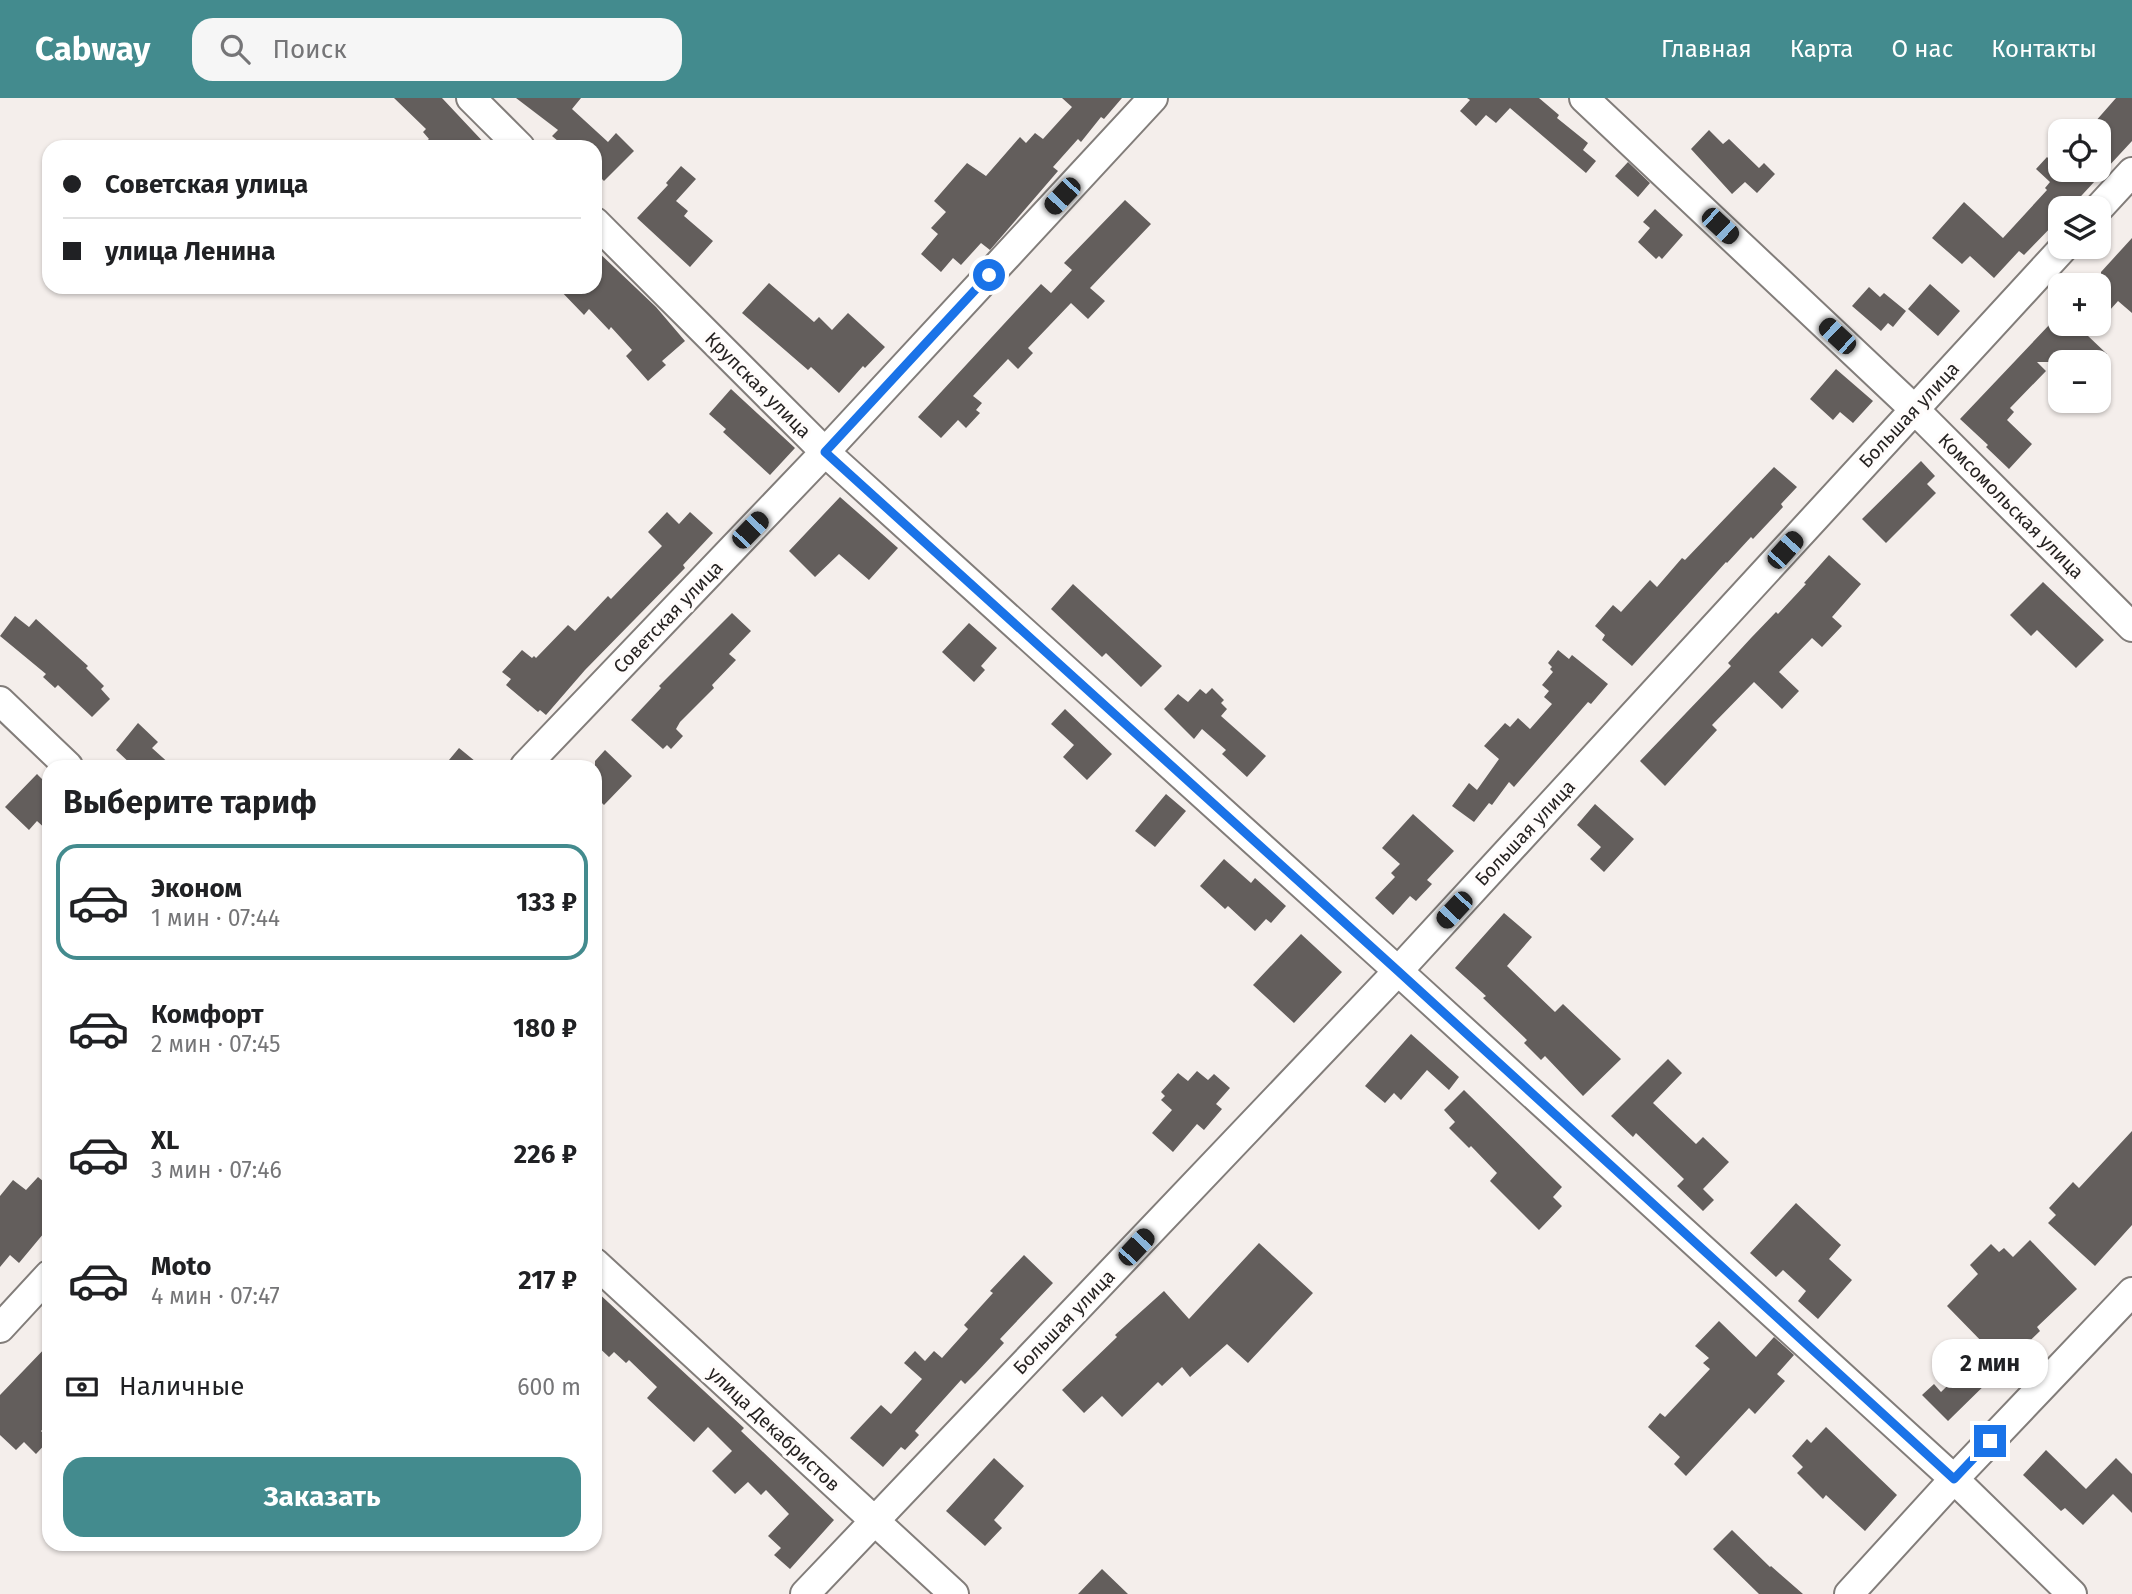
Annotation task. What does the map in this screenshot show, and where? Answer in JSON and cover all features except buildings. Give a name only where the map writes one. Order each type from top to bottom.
[{"type":"street","points":[[471,98],[513,140]]},
{"type":"street","name":"Советская улица","points":[[531,760],[825,452],[1153,98]]},
{"type":"street","name":"Комсомольская улица","points":[[1584,98],[1914,409],[2132,627]]},
{"type":"street","points":[[2110,196],[2132,172]]},
{"type":"street","name":"Крупская улица","points":[[602,229],[825,452],[1954,1479],[2072,1594]]},
{"type":"street","name":"Большая улица","points":[[805,1594],[1398,971],[2053,259]]},
{"type":"street","points":[[0,701],[62,760]]},
{"type":"street","name":"улица Декабристов","points":[[602,1269],[954,1594]]},
{"type":"street","points":[[0,1328],[42,1283]]},
{"type":"street","points":[[1849,1594],[2132,1292]]},
{"type":"route","points":[[989,275],[825,452],[1954,1479],[1990,1441]]}]
